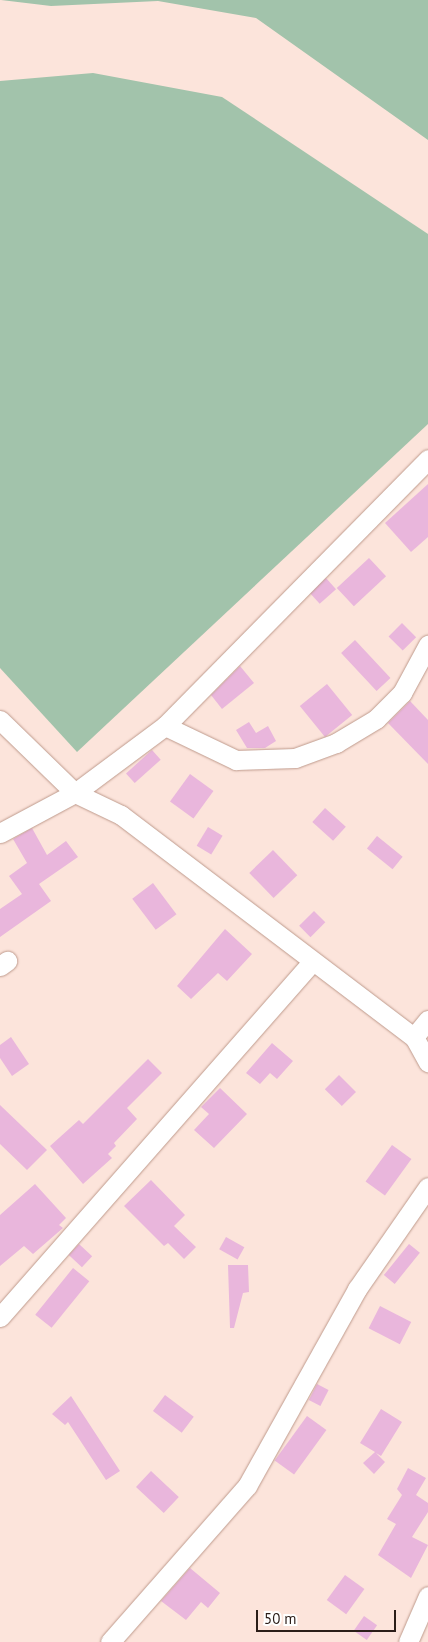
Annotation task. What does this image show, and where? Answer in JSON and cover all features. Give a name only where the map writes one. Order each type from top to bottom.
[{"type":"street","points":[[0,833],[75,793],[165,726],[428,459]]},
{"type":"street","points":[[165,726],[236,760],[295,758],[336,743],[376,718],[402,693],[428,645]]},
{"type":"street","points":[[0,720],[75,793],[121,815],[311,963],[414,1038],[428,1062]]},
{"type":"street","points":[[0,1317],[311,963]]},
{"type":"street","points":[[414,1038],[428,1020]]},
{"type":"street","points":[[110,1642],[247,1486],[357,1289],[428,1187]]},
{"type":"street","points":[[408,1642],[428,1596]]},
{"type":"green space","points":[[1,0],[428,0],[428,140],[256,18],[158,1],[51,6]]},
{"type":"green space","points":[[93,73],[222,97],[428,234],[428,424],[77,752],[0,668],[0,81]]},
{"type":"building","points":[[428,484],[428,537],[411,552],[385,523]]},
{"type":"building","points":[[369,558],[386,576],[354,606],[337,588]]},
{"type":"building","points":[[326,578],[336,589],[320,604],[310,593]]},
{"type":"building","points":[[402,623],[416,637],[403,651],[389,636]]},
{"type":"building","points":[[355,640],[390,678],[377,691],[341,653]]},
{"type":"building","points":[[240,666],[254,683],[222,709],[211,695]]},
{"type":"building","points":[[327,684],[352,715],[325,737],[300,706]]},
{"type":"building","points":[[410,701],[428,720],[428,764],[388,723]]},
{"type":"building","points":[[249,722],[256,733],[268,726],[276,741],[265,748],[247,748],[236,730]]},
{"type":"building","points":[[152,750],[161,760],[135,783],[126,773]]},
{"type":"building","points":[[190,774],[213,791],[193,819],[170,802]]},
{"type":"building","points":[[325,808],[346,827],[333,841],[312,822]]},
{"type":"building","points":[[208,827],[223,836],[211,855],[197,846]]},
{"type":"building","points":[[32,828],[47,855],[66,841],[78,857],[39,884],[51,901],[0,937],[0,909],[22,894],[9,876],[27,863],[13,839]]},
{"type":"building","points":[[377,836],[403,857],[393,869],[367,848]]},
{"type":"building","points":[[273,850],[297,875],[274,898],[249,873]]},
{"type":"building","points":[[153,883],[176,914],[156,930],[132,899]]},
{"type":"building","points":[[314,911],[325,922],[310,937],[299,926]]},
{"type":"building","points":[[225,929],[252,954],[227,981],[218,973],[191,999],[177,986]]},
{"type":"building","points":[[11,1037],[29,1064],[12,1076],[0,1058],[0,1045]]},
{"type":"building","points":[[272,1043],[293,1061],[277,1079],[270,1073],[260,1084],[246,1073]]},
{"type":"building","points":[[148,1059],[162,1073],[127,1108],[137,1119],[114,1143],[116,1146],[108,1154],[112,1158],[83,1184],[50,1146],[79,1120],[83,1124]]},
{"type":"building","points":[[339,1075],[356,1092],[342,1106],[325,1089]]},
{"type":"building","points":[[220,1088],[247,1114],[214,1148],[194,1130],[209,1114],[201,1107]]},
{"type":"building","points":[[0,1105],[47,1150],[27,1170],[0,1144]]},
{"type":"building","points":[[392,1145],[411,1159],[385,1196],[366,1181]]},
{"type":"building","points":[[151,1180],[185,1215],[174,1226],[196,1247],[184,1259],[168,1243],[164,1246],[124,1206]]},
{"type":"building","points":[[35,1184],[66,1218],[59,1225],[63,1228],[33,1254],[24,1246],[0,1266],[0,1215]]},
{"type":"building","points":[[226,1237],[244,1247],[238,1259],[219,1249]]},
{"type":"building","points":[[79,1244],[92,1256],[82,1267],[69,1255]]},
{"type":"building","points":[[409,1244],[420,1253],[395,1284],[384,1275]]},
{"type":"building","points":[[228,1265],[248,1265],[249,1292],[243,1293],[234,1328],[230,1328]]},
{"type":"building","points":[[73,1268],[89,1281],[52,1328],[35,1315]]},
{"type":"building","points":[[380,1306],[411,1322],[400,1344],[369,1328]]},
{"type":"building","points":[[317,1384],[329,1390],[320,1406],[309,1400]]},
{"type":"building","points":[[165,1395],[194,1417],[182,1433],[153,1411]]},
{"type":"building","points":[[71,1396],[120,1471],[106,1480],[68,1422],[65,1425],[52,1414]]},
{"type":"building","points":[[381,1409],[402,1422],[381,1456],[376,1453],[385,1462],[374,1474],[363,1463],[375,1452],[360,1443]]},
{"type":"building","points":[[307,1416],[326,1430],[294,1475],[275,1460]]},
{"type":"building","points":[[408,1468],[426,1478],[416,1495],[428,1503],[428,1512],[412,1537],[428,1545],[411,1578],[378,1555],[396,1524],[387,1519],[402,1495],[397,1489]]},
{"type":"building","points":[[151,1471],[179,1497],[164,1513],[136,1487]]},
{"type":"building","points":[[190,1568],[220,1593],[208,1608],[201,1602],[186,1620],[161,1601]]},
{"type":"building","points":[[345,1575],[364,1589],[346,1614],[327,1600]]},
{"type":"building","points":[[364,1616],[377,1625],[367,1640],[354,1631]]}]
